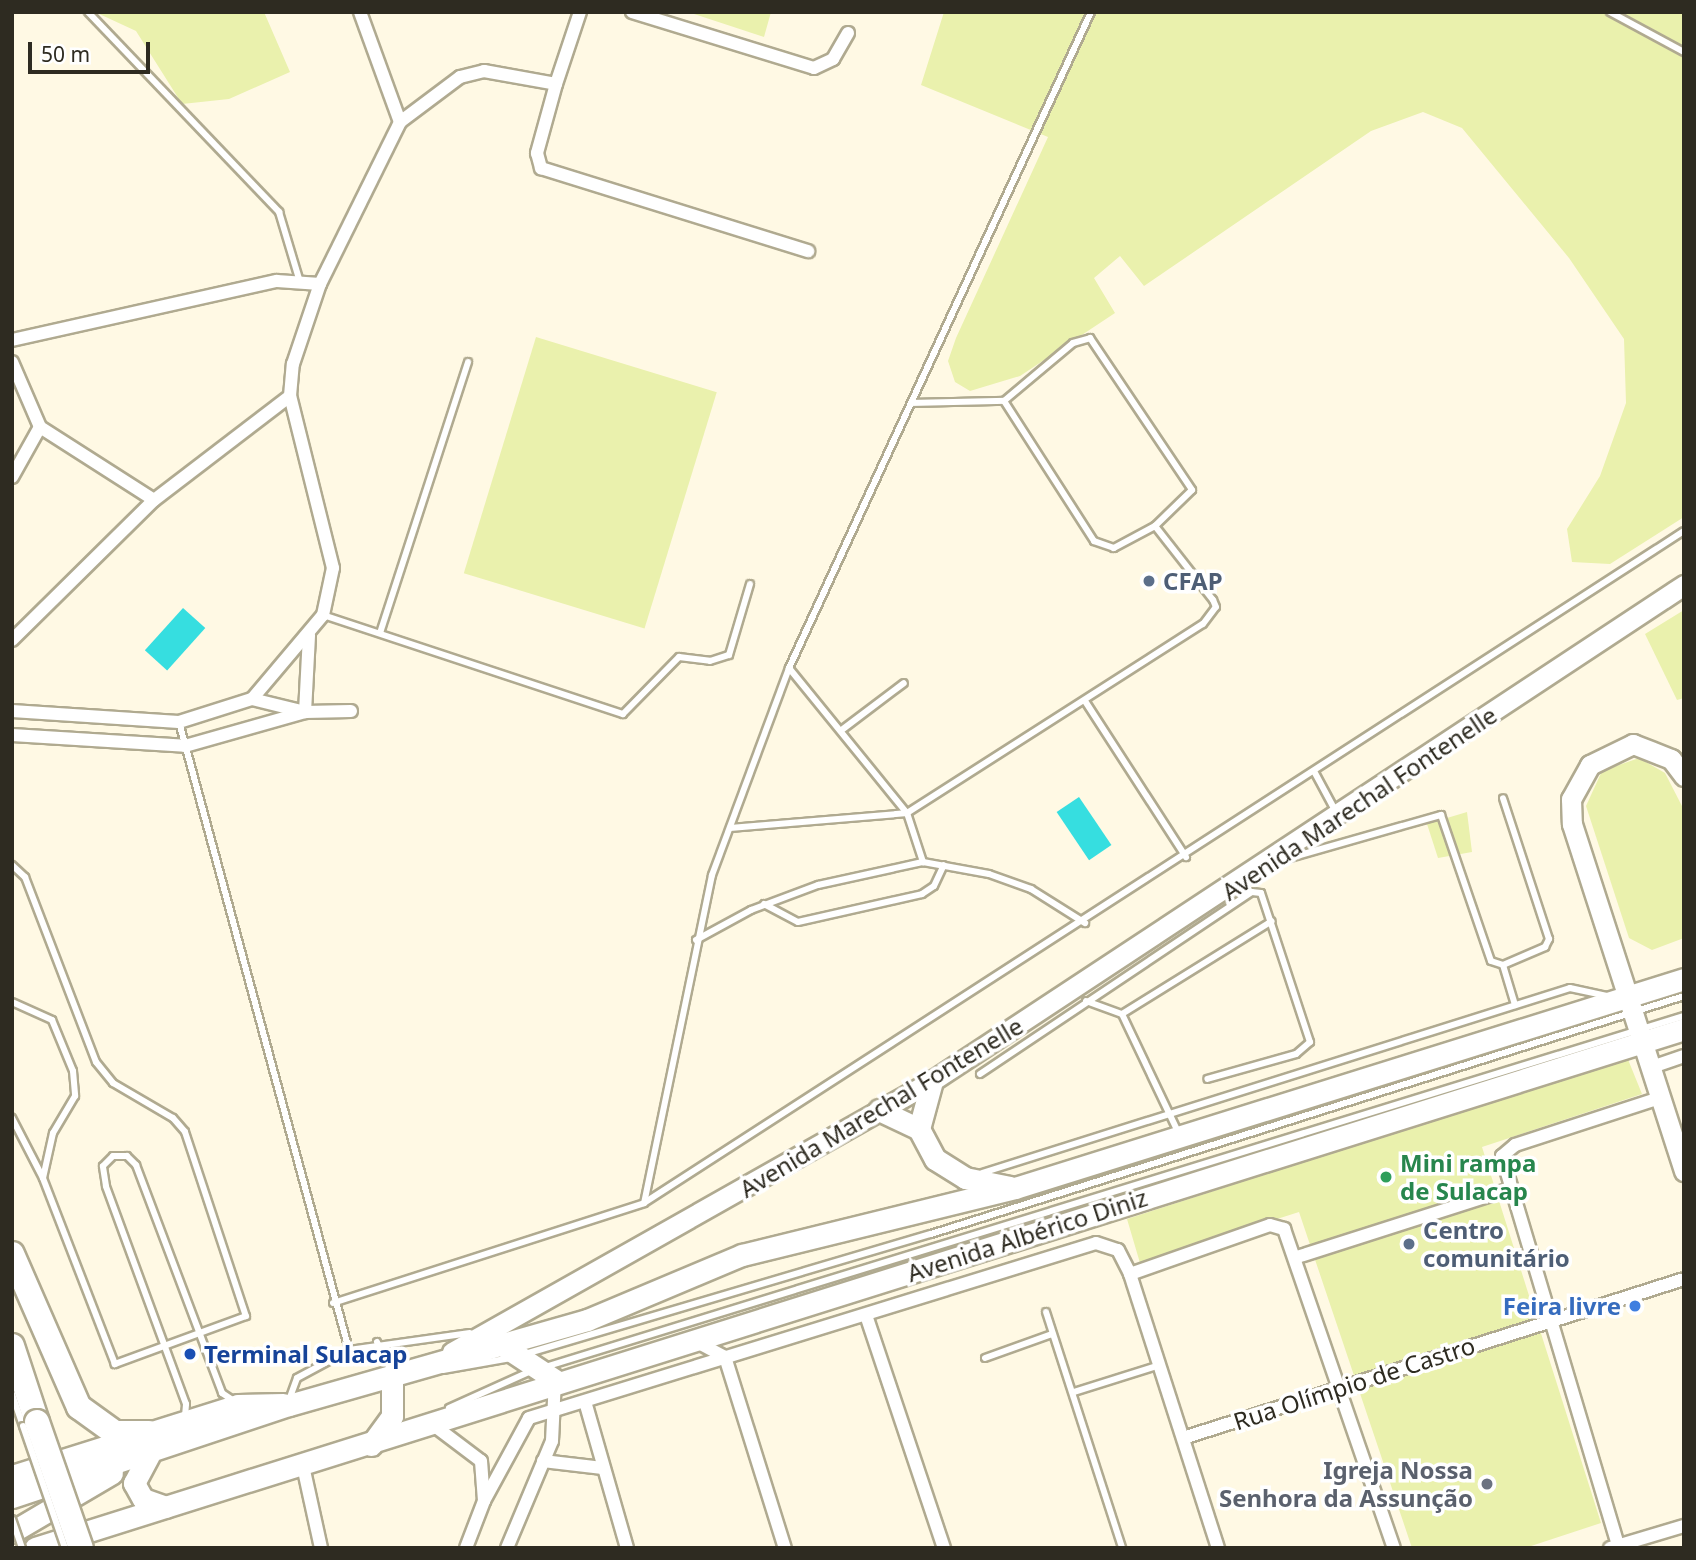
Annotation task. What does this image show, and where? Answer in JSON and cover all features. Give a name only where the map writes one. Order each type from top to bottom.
[{"type":"highway","points":[[12,1254],[79,1407],[107,1430],[149,1444]]},
{"type":"highway","points":[[12,1346],[30,1424],[80,1548]]},
{"type":"main road","name":"Avenida Marechal Fontenelle","points":[[507,1343],[879,1110],[932,1081],[1340,817],[1684,585]]},
{"type":"main road","points":[[1684,776],[1653,748],[1633,744],[1610,750],[1577,783],[1572,824],[1631,1017],[1684,1171]]},
{"type":"main road","name":"Avenida Albérico Diniz","points":[[371,1445],[432,1423],[546,1375],[694,1341],[1631,1017],[1684,979]]},
{"type":"main road","name":"Avenida Albérico Diniz","points":[[391,1376],[613,1311],[742,1255],[1015,1188],[1180,1137],[1631,1017],[1684,1029]]},
{"type":"main road","points":[[919,1129],[932,1081]]},
{"type":"main road","points":[[879,1110],[919,1129],[935,1159],[965,1178],[1015,1188]]},
{"type":"main road","points":[[507,1343],[546,1375]]},
{"type":"main road","points":[[12,1476],[149,1444],[391,1376],[392,1416],[371,1445],[35,1548]]},
{"type":"main road","points":[[12,1532],[128,1461],[178,1423],[246,1403],[289,1405]]},
{"type":"main road","points":[[149,1444],[134,1483],[143,1499],[166,1507]]},
{"type":"main road","points":[[12,1497],[128,1461]]},
{"type":"street","points":[[360,12],[400,122]]},
{"type":"street","points":[[580,12],[537,153],[541,168],[808,251]]},
{"type":"street","points":[[632,12],[814,68],[833,59],[848,33]]},
{"type":"street","points":[[12,711],[179,722],[252,699],[309,635],[323,615],[333,568],[328,533],[290,396],[293,364],[320,284],[400,122],[440,86],[472,74],[556,84]]},
{"type":"street","points":[[12,340],[277,281],[320,284]]},
{"type":"street","points":[[12,362],[40,427],[154,500]]},
{"type":"street","points":[[12,640],[154,500],[290,396]]},
{"type":"street","points":[[12,477],[40,427]]},
{"type":"street","points":[[305,712],[309,635]]},
{"type":"street","points":[[252,699],[305,712]]},
{"type":"street","points":[[12,735],[185,746],[305,712],[351,711]]},
{"type":"street","points":[[1649,1068],[1684,1056]]},
{"type":"street","points":[[1660,1098],[1515,1145],[1502,1156],[1507,1191],[1552,1319],[1614,1546],[1684,1526]]},
{"type":"street","points":[[1297,1258],[1507,1191]]},
{"type":"street","points":[[1130,1274],[1270,1225],[1284,1229],[1297,1258],[1394,1548]]},
{"type":"street","points":[[466,1548],[484,1501],[521,1424],[558,1409],[586,1405],[724,1357],[1096,1242],[1118,1250],[1130,1274],[1186,1437],[1218,1548]]},
{"type":"street","name":"Rua Olímpio de Castro","points":[[1186,1437],[1684,1279]]},
{"type":"street","points":[[866,1315],[944,1548]]},
{"type":"street","points":[[694,1341],[724,1357],[785,1548]]},
{"type":"street","points":[[507,1548],[543,1461],[558,1409],[546,1375]]},
{"type":"street","points":[[586,1405],[627,1548]]},
{"type":"street","points":[[432,1423],[477,1454],[484,1501]]},
{"type":"street","points":[[543,1461],[603,1468]]},
{"type":"street","points":[[303,1466],[321,1548]]},
{"type":"lane","points":[[88,12],[279,212],[300,282]]},
{"type":"lane","points":[[644,1203],[696,940],[730,828],[789,668],[1091,12]]},
{"type":"lane","points":[[1609,12],[1684,52]]},
{"type":"lane","points":[[913,402],[1004,401],[1073,343],[1097,342],[1192,490],[1155,526],[1114,548],[1094,541],[1004,401]]},
{"type":"lane","points":[[380,633],[468,362]]},
{"type":"lane","points":[[730,828],[907,813],[1203,624],[1216,607],[1155,526]]},
{"type":"lane","points":[[333,1303],[644,1203],[1085,923],[1684,531]]},
{"type":"lane","points":[[323,615],[623,714],[679,657],[710,661],[729,655],[750,584]]},
{"type":"lane","points":[[789,668],[843,729],[907,813],[922,862]]},
{"type":"lane","points":[[843,729],[904,683]]},
{"type":"lane","points":[[1085,701],[1186,857]]},
{"type":"lane","points":[[179,722],[333,1303],[349,1350]]},
{"type":"lane","points":[[1315,774],[1340,817]]},
{"type":"lane","points":[[1270,862],[1290,862],[1441,815],[1491,961],[1503,965],[1545,947],[1549,939],[1503,798]]},
{"type":"lane","points":[[696,940],[764,904],[837,878],[922,862],[944,865],[1031,889],[1085,923]]},
{"type":"lane","points":[[12,865],[25,877],[104,1074],[173,1118],[185,1132],[246,1316],[122,1364],[111,1359],[43,1178],[12,1118]]},
{"type":"lane","points":[[764,904],[798,922],[922,894],[934,886],[944,865]]},
{"type":"lane","points":[[980,1074],[1252,892],[1266,899],[1310,1042],[1296,1054],[1207,1079]]},
{"type":"lane","points":[[1122,1014],[1272,921]]},
{"type":"lane","points":[[1503,965],[1515,1005]]},
{"type":"lane","points":[[965,1178],[1515,1005],[1581,987],[1631,1017]]},
{"type":"lane","points":[[546,1375],[1631,1017],[1684,996]]},
{"type":"lane","points":[[1086,1001],[1122,1014],[1171,1112],[1180,1137]]},
{"type":"lane","points":[[12,1002],[51,1020],[73,1071],[75,1096],[53,1133],[43,1178]]},
{"type":"lane","points":[[289,1405],[297,1378],[349,1350],[377,1342],[507,1343],[931,1234],[1631,1017],[1684,1016]]},
{"type":"lane","points":[[178,1423],[186,1404],[106,1186],[103,1166],[113,1156],[127,1156],[136,1165],[222,1393],[246,1403]]},
{"type":"lane","points":[[1046,1312],[1074,1392],[1122,1548]]},
{"type":"lane","points":[[985,1359],[1052,1334]]},
{"type":"lane","points":[[377,1342],[391,1376]]},
{"type":"lane","points":[[1074,1392],[1162,1364]]},
{"type":"lane","points":[[12,1394],[30,1424],[65,1548]]},
{"type":"lane","points":[[12,1519],[22,1548]]},
{"type":"green space","points":[[95,12],[264,12],[290,72],[229,99],[182,104],[136,31]]},
{"type":"green space","points":[[688,12],[771,12],[764,37]]},
{"type":"green space","points":[[944,12],[1684,12],[1684,517],[1610,564],[1572,562],[1567,529],[1600,476],[1626,403],[1624,339],[1569,258],[1462,128],[1423,112],[1371,131],[1144,286],[1120,256],[1094,278],[1115,313],[1020,376],[970,391],[955,382],[948,361],[956,338],[1048,137],[921,85]]},
{"type":"green space","points":[[536,337],[717,392],[645,628],[464,573]]},
{"type":"green space","points":[[1684,610],[1684,698],[1677,700],[1645,634]]},
{"type":"green space","points":[[1639,758],[1665,773],[1684,810],[1684,938],[1652,950],[1629,938],[1586,806],[1602,771]]},
{"type":"green space","points":[[1467,812],[1472,852],[1438,858],[1427,824]]},
{"type":"green space","points":[[1627,1057],[1642,1094],[1482,1147],[1601,1523],[1525,1548],[1412,1548],[1299,1212],[1140,1263],[1127,1219]]},
{"type":"water","points":[[183,608],[205,628],[167,670],[145,650]]},
{"type":"water","points":[[1079,797],[1111,845],[1089,860],[1057,812]]},
{"type":"place","name":"CFAP","points":[[1149,581]]},
{"type":"place","name":"Mini rampa de Sulacap","points":[[1386,1177]]},
{"type":"place","name":"Centro comunitário","points":[[1409,1244]]},
{"type":"place","name":"Feira livre","points":[[1635,1306]]},
{"type":"place","name":"Terminal Sulacap","points":[[190,1354]]},
{"type":"place","name":"Igreja Nossa Senhora da Assunção","points":[[1487,1484]]}]
